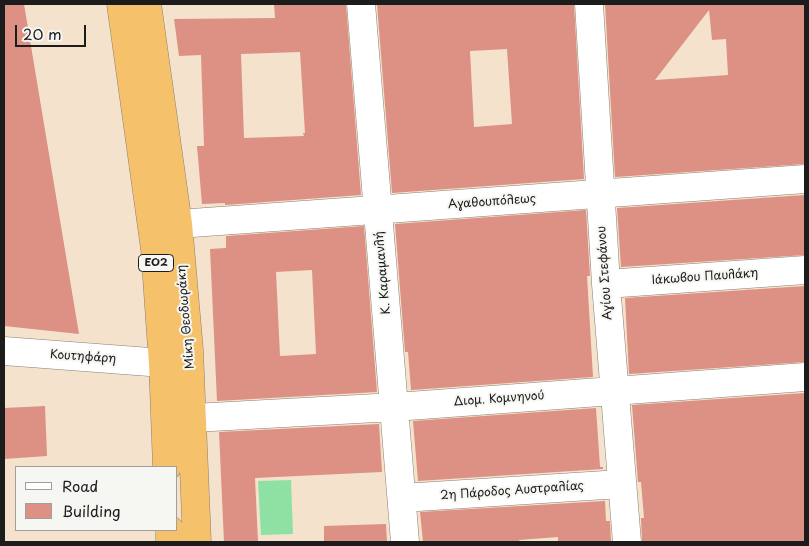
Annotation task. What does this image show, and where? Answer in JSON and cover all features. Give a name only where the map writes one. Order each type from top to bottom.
[{"type":"highway","name":"Μίκη Θεοδωράκη","points":[[137,4],[178,224],[189,350],[198,542]]},
{"type":"highway","name":"Μίκη Θεοδωράκη","points":[[137,4],[163,363],[167,466]]},
{"type":"street","name":"Κ. Καραμανλή","points":[[361,4],[405,542]]},
{"type":"street","name":"Αγίου Στεφάνου","points":[[589,4],[599,194],[613,391],[627,542]]},
{"type":"street","name":"Αγαθουπόλεως","points":[[178,224],[805,179]]},
{"type":"street","name":"Ιάκωβου Παυλάκη","points":[[606,284],[805,270]]},
{"type":"street","name":"Κουτηφάρη","points":[[4,352],[163,363]]},
{"type":"street","name":"Διομ. Κομνηνού","points":[[193,418],[395,407],[805,377]]},
{"type":"street","name":"2η Πάροδος Αυστραλίας","points":[[402,498],[621,484]]},
{"type":"green space","points":[[291,480],[293,534],[261,535],[258,481]]},
{"type":"building","points":[[4,4],[24,4],[79,334],[4,326]]},
{"type":"building","points":[[274,4],[346,4],[361,195],[225,205],[225,203],[202,204],[197,146],[204,146],[201,55],[179,56],[174,19],[275,18]],"holes":[[[300,52],[305,133],[303,133],[304,136],[244,138],[241,54]]]},
{"type":"building","points":[[377,4],[574,4],[584,179],[392,193]],"holes":[[[507,49],[512,124],[474,127],[470,51]]]},
{"type":"building","points":[[605,4],[805,4],[805,164],[615,177]],"holes":[[[709,10],[712,40],[726,39],[728,75],[655,80]]]},
{"type":"building","points":[[805,195],[805,255],[621,267],[617,208]]},
{"type":"building","points":[[586,210],[590,276],[587,276],[593,377],[411,390],[408,352],[405,352],[395,224]]},
{"type":"building","points":[[364,226],[377,392],[217,401],[210,249],[226,248],[226,236]],"holes":[[[312,270],[316,354],[280,356],[276,272]]]},
{"type":"building","points":[[805,286],[805,362],[629,374],[625,298]]},
{"type":"building","points":[[805,393],[805,542],[642,542],[641,518],[644,518],[641,482],[638,482],[632,405]]},
{"type":"building","points":[[45,406],[47,456],[4,459],[4,408]]},
{"type":"building","points":[[596,408],[600,467],[603,467],[603,469],[418,481],[413,421]]},
{"type":"building","points":[[379,424],[382,472],[255,478],[258,542],[224,542],[219,432]]},
{"type":"building","points":[[605,501],[606,521],[610,521],[611,542],[558,542],[558,537],[519,540],[520,542],[423,542],[420,512]]},
{"type":"building","points":[[386,524],[387,542],[324,542],[324,526]]}]
